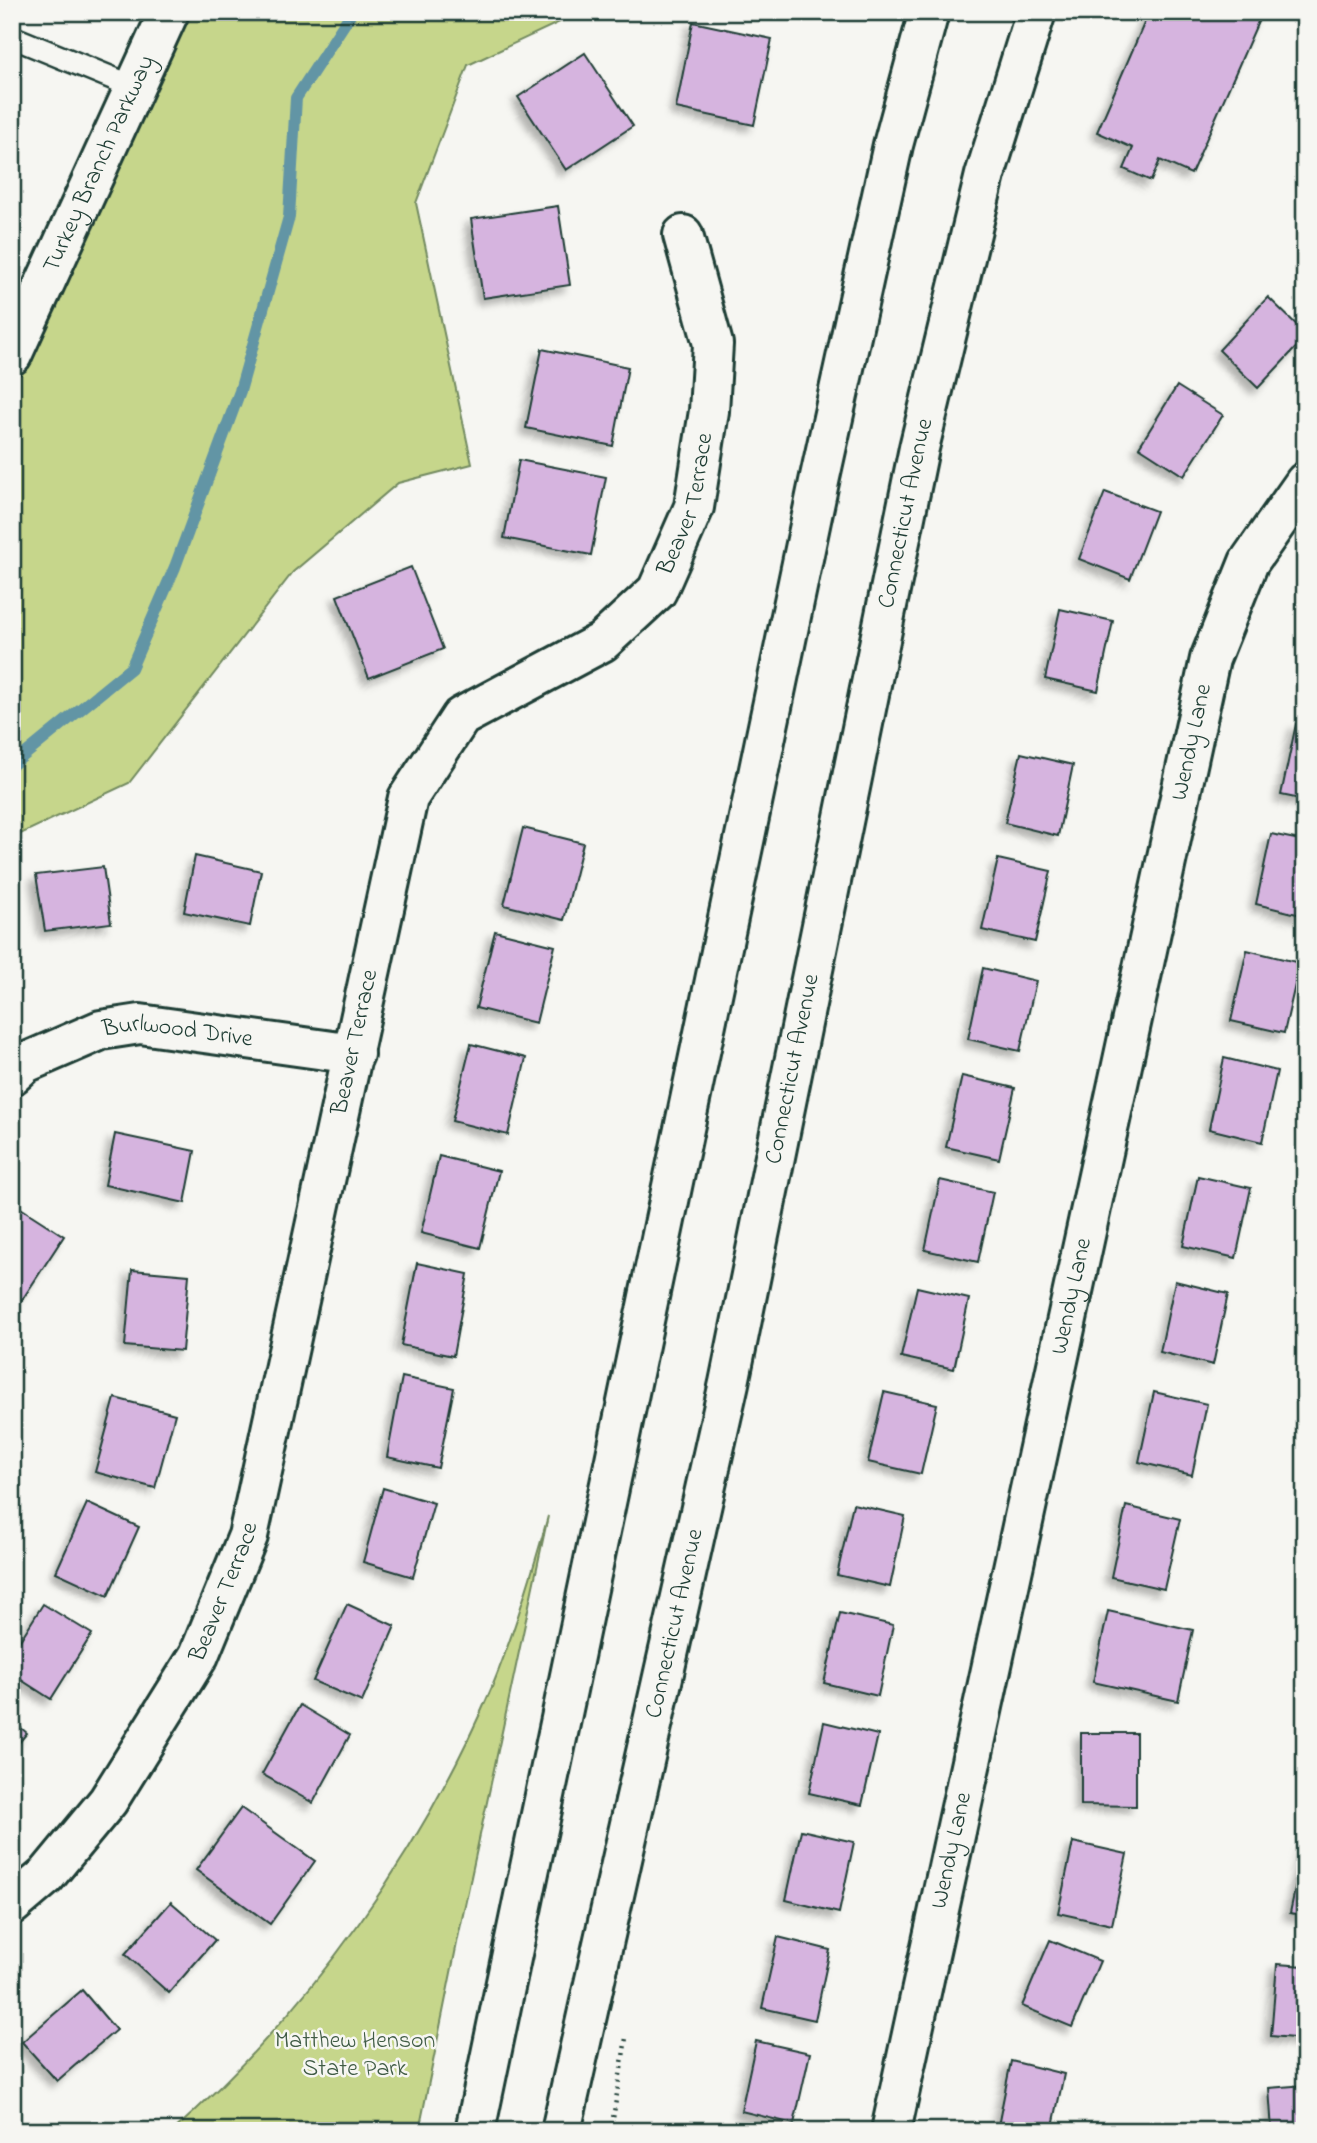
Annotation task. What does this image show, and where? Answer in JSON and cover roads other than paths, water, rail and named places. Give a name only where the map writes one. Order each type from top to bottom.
[{"type":"street","name":"Turkey Branch Parkway","points":[[12,355],[169,12]]},
{"type":"street","points":[[475,2131],[820,477],[893,145],[929,12]]},
{"type":"street","name":"Connecticut Avenue","points":[[561,2131],[729,1382],[922,434],[985,175],[1036,12]]},
{"type":"street","name":"Beaver Terrace","points":[[12,1905],[46,1876],[108,1801],[199,1655],[248,1536],[408,798],[461,717],[602,642],[657,592],[694,507],[709,411],[713,344],[683,235]]},
{"type":"street","name":"Wendy Lane","points":[[891,2131],[1210,659],[1249,562],[1305,482]]},
{"type":"street","name":"Burlwood Drive","points":[[12,1075],[25,1063],[101,1030],[140,1024],[354,1054]]},
{"type":"lane","points":[[12,37],[134,87]]},
{"type":"waterway","points":[[12,765],[131,668],[175,567],[240,391],[289,217],[296,98],[352,12]]},
{"type":"park label","name":"Matthew Henson State Park","points":[[355,2055]]}]
